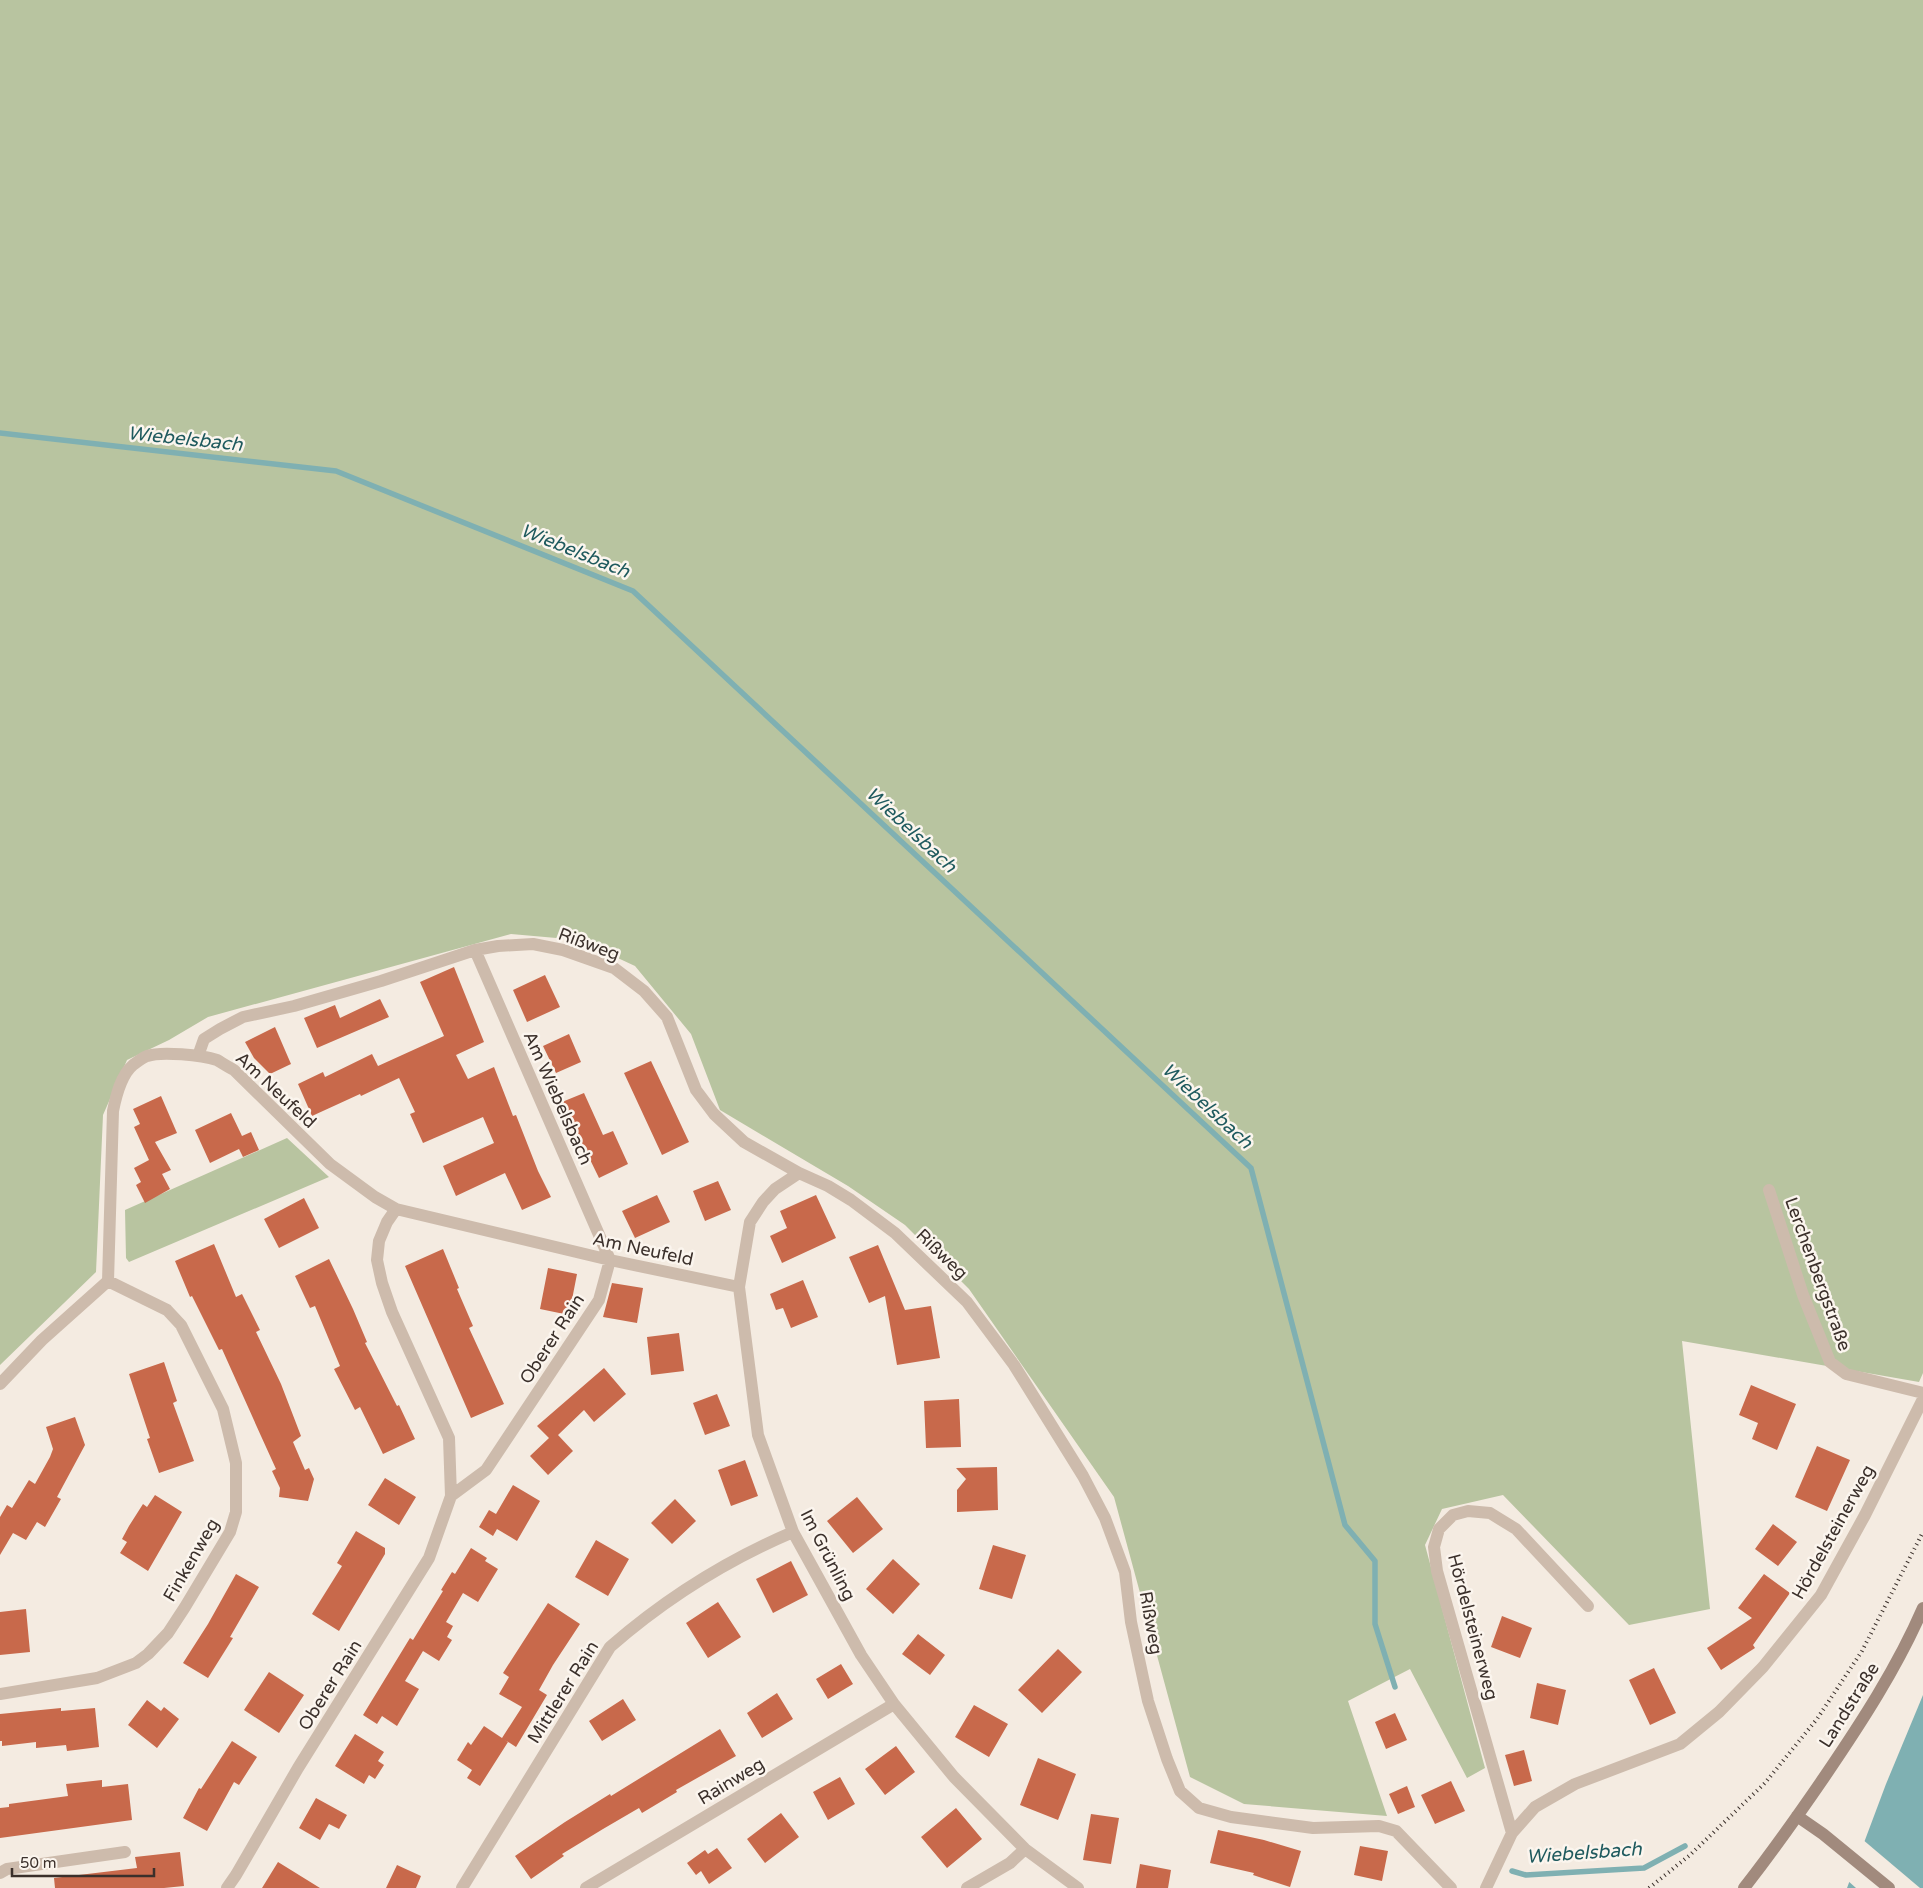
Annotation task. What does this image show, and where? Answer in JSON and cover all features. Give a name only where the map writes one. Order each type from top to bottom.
[{"type":"street","name":"Rißweg","points":[[198,1056],[204,1040],[243,1017],[294,1006],[381,981],[475,950],[498,946],[533,944],[563,950],[614,968],[644,990],[666,1017],[696,1090],[714,1114],[744,1142],[851,1200],[895,1233],[966,1302],[1014,1365],[1083,1476],[1105,1518],[1125,1572],[1131,1622],[1148,1701],[1167,1759],[1180,1791],[1199,1808],[1231,1817],[1313,1828],[1379,1826],[1396,1832],[1452,1888]]},
{"type":"street","name":"Am Wiebelsbach","points":[[475,950],[610,1260]]},
{"type":"street","name":"Am Neufeld","points":[[108,1281],[113,1111],[117,1093],[132,1066],[147,1056],[167,1054],[198,1056],[216,1060],[234,1070],[330,1164],[375,1197],[396,1209],[610,1260],[738,1287]]},
{"type":"street","name":"Im Grünling","points":[[799,1173],[775,1189],[763,1202],[750,1222],[738,1287],[758,1435],[793,1532],[861,1655],[894,1704],[954,1778],[1025,1849],[1078,1888]]},
{"type":"street","name":"Lerchenbergstraße","points":[[1769,1190],[1803,1295],[1830,1362],[1846,1374],[1923,1393]]},
{"type":"street","name":"Oberer Rain","points":[[227,1888],[298,1768],[429,1558],[451,1496],[449,1438],[392,1312],[377,1260],[379,1241],[387,1222],[396,1209]]},
{"type":"street","name":"Oberer Rain","points":[[451,1496],[486,1470],[599,1300],[610,1260]]},
{"type":"street","points":[[0,1384],[42,1340],[108,1281]]},
{"type":"street","name":"Finkenweg","points":[[0,1694],[97,1678],[136,1663],[148,1654],[168,1634],[185,1607],[230,1532],[236,1512],[236,1463],[223,1409],[181,1325],[167,1310],[108,1281]]},
{"type":"street","name":"Hördelsteinerweg","points":[[1486,1888],[1512,1833],[1535,1807],[1575,1784],[1680,1744],[1719,1712],[1764,1667],[1822,1596],[1923,1399]]},
{"type":"street","name":"Hördelsteinerweg","points":[[1512,1833],[1437,1571],[1434,1547],[1439,1529],[1452,1514],[1468,1512],[1490,1513],[1516,1529],[1588,1606]]},
{"type":"street","name":"Mittlerer Rain","points":[[466,1887],[610,1648],[642,1619],[710,1573],[762,1545],[793,1532]]},
{"type":"street","name":"Landstraße","points":[[1744,1888],[1798,1816],[1853,1735],[1888,1678],[1923,1608]]},
{"type":"street","name":"Rainweg","points":[[586,1888],[894,1704]]},
{"type":"street","points":[[1798,1816],[1889,1888]]},
{"type":"street","points":[[967,1888],[1010,1863],[1025,1849]]},
{"type":"street","points":[[0,1873],[7,1869],[125,1852]]},
{"type":"green space","points":[[0,0],[1923,0],[1923,1373],[1919,1382],[1682,1341],[1710,1609],[1629,1625],[1503,1495],[1442,1509],[1425,1545],[1485,1768],[1467,1778],[1410,1669],[1348,1701],[1387,1816],[1244,1804],[1190,1777],[1114,1497],[969,1289],[905,1225],[848,1186],[720,1110],[691,1034],[635,966],[579,940],[511,934],[208,1017],[169,1040],[127,1060],[103,1115],[96,1272],[0,1365]]},
{"type":"green space","points":[[287,1138],[329,1177],[129,1262],[126,1258],[125,1210]]},
{"type":"water","points":[[1923,1695],[1923,1888],[1847,1888],[1886,1784]]},
{"type":"pier","points":[[1862,1839],[1920,1888],[1856,1888],[1847,1880]]},
{"type":"building","points":[[454,967],[484,1042],[456,1055],[468,1079],[494,1067],[513,1116],[516,1115],[538,1171],[551,1197],[522,1210],[505,1173],[456,1196],[443,1166],[494,1143],[483,1117],[423,1143],[410,1114],[415,1112],[399,1078],[312,1116],[298,1084],[323,1072],[325,1077],[372,1054],[378,1066],[444,1036],[420,982]]},
{"type":"building","points":[[545,975],[560,1007],[527,1022],[513,990]]},
{"type":"building","points":[[380,999],[389,1017],[317,1048],[304,1018],[335,1005],[340,1018]]},
{"type":"building","points":[[275,1027],[291,1064],[270,1074],[254,1058],[245,1042]]},
{"type":"building","points":[[569,1034],[581,1062],[556,1073],[543,1046]]},
{"type":"building","points":[[651,1061],[689,1142],[662,1155],[624,1073]]},
{"type":"building","points":[[584,1093],[603,1135],[613,1131],[628,1164],[599,1178],[562,1102]]},
{"type":"building","points":[[161,1096],[177,1133],[155,1142],[171,1170],[162,1174],[170,1189],[145,1203],[136,1185],[141,1182],[134,1168],[149,1160],[134,1127],[140,1124],[133,1109]]},
{"type":"building","points":[[231,1113],[242,1136],[251,1132],[259,1150],[243,1157],[239,1149],[210,1163],[195,1130]]},
{"type":"building","points":[[718,1181],[731,1210],[705,1221],[693,1191]]},
{"type":"building","points":[[657,1195],[670,1222],[635,1238],[622,1211]]},
{"type":"building","points":[[816,1195],[836,1238],[782,1263],[770,1236],[787,1228],[780,1211]]},
{"type":"building","points":[[304,1198],[319,1228],[279,1248],[264,1219]]},
{"type":"building","points":[[214,1244],[236,1297],[242,1294],[260,1330],[256,1332],[281,1384],[301,1436],[293,1442],[305,1470],[309,1468],[314,1479],[308,1501],[279,1497],[280,1488],[272,1471],[276,1469],[222,1349],[219,1350],[192,1296],[190,1297],[175,1261]]},
{"type":"building","points":[[878,1245],[905,1310],[931,1306],[940,1358],[897,1365],[885,1296],[869,1303],[849,1257]]},
{"type":"building","points":[[443,1249],[473,1326],[469,1328],[504,1404],[471,1418],[405,1266]]},
{"type":"building","points":[[329,1259],[353,1309],[367,1342],[365,1343],[397,1406],[399,1405],[415,1439],[383,1454],[360,1407],[355,1410],[334,1369],[340,1366],[315,1306],[310,1308],[295,1276]]},
{"type":"building","points":[[548,1268],[577,1274],[569,1315],[540,1309]]},
{"type":"building","points":[[803,1280],[818,1317],[791,1328],[783,1308],[776,1310],[770,1294]]},
{"type":"building","points":[[612,1283],[643,1288],[637,1323],[603,1317]]},
{"type":"building","points":[[679,1333],[684,1371],[651,1375],[647,1337]]},
{"type":"building","points":[[164,1362],[177,1401],[173,1403],[194,1461],[159,1473],[147,1439],[150,1438],[129,1374]]},
{"type":"building","points":[[604,1368],[626,1394],[594,1422],[584,1410],[558,1435],[573,1451],[548,1475],[530,1456],[549,1438],[537,1426]]},
{"type":"building","points":[[1751,1385],[1796,1404],[1777,1450],[1752,1439],[1758,1423],[1739,1415]]},
{"type":"building","points":[[717,1394],[730,1426],[705,1435],[693,1403]]},
{"type":"building","points":[[959,1399],[961,1447],[926,1448],[924,1401]]},
{"type":"building","points":[[75,1417],[85,1445],[57,1497],[61,1499],[45,1527],[37,1522],[26,1540],[13,1533],[0,1555],[0,1517],[7,1505],[12,1508],[29,1480],[35,1484],[53,1449],[46,1427]]},
{"type":"building","points":[[1817,1446],[1850,1460],[1827,1511],[1795,1497]]},
{"type":"building","points":[[745,1460],[758,1496],[731,1506],[718,1470]]},
{"type":"building","points":[[997,1467],[998,1510],[957,1512],[957,1490],[966,1479],[956,1468]]},
{"type":"building","points":[[385,1478],[416,1497],[399,1525],[368,1505]]},
{"type":"building","points":[[513,1485],[540,1501],[517,1541],[497,1529],[493,1536],[479,1527],[489,1510],[496,1514]]},
{"type":"building","points":[[155,1495],[182,1512],[148,1571],[120,1553],[127,1542],[122,1539],[129,1526],[143,1504],[147,1507]]},
{"type":"building","points":[[857,1497],[883,1529],[853,1553],[827,1521]]},
{"type":"building","points":[[675,1499],[696,1521],[672,1544],[651,1523]]},
{"type":"building","points":[[1773,1524],[1797,1542],[1778,1566],[1755,1549]]},
{"type":"building","points":[[356,1531],[385,1548],[385,1554],[339,1631],[312,1614],[342,1566],[337,1563]]},
{"type":"building","points":[[596,1540],[629,1559],[608,1596],[575,1577]]},
{"type":"building","points":[[993,1545],[1026,1555],[1012,1599],[979,1589]]},
{"type":"building","points":[[471,1548],[487,1558],[485,1561],[498,1569],[478,1602],[463,1593],[446,1622],[453,1626],[447,1637],[452,1640],[439,1661],[423,1651],[405,1681],[419,1689],[397,1726],[382,1716],[377,1724],[363,1715],[410,1638],[413,1640],[443,1591],[441,1590],[452,1572],[455,1574]]},
{"type":"building","points":[[893,1559],[920,1584],[893,1614],[866,1589]]},
{"type":"building","points":[[791,1561],[808,1595],[773,1613],[756,1579]]},
{"type":"building","points":[[236,1574],[259,1587],[230,1637],[233,1638],[208,1678],[183,1663],[208,1624]]},
{"type":"building","points":[[1764,1574],[1790,1593],[1753,1645],[1755,1648],[1721,1670],[1707,1648],[1752,1618],[1738,1608]]},
{"type":"building","points":[[718,1602],[741,1637],[708,1658],[686,1623]]},
{"type":"building","points":[[548,1603],[580,1624],[539,1690],[547,1695],[516,1747],[502,1738],[522,1707],[499,1694],[509,1677],[503,1673]]},
{"type":"building","points":[[26,1609],[30,1652],[0,1655],[0,1612]]},
{"type":"building","points":[[1502,1616],[1532,1628],[1520,1658],[1491,1647]]},
{"type":"building","points":[[918,1634],[945,1655],[930,1675],[902,1654]]},
{"type":"building","points":[[1058,1649],[1082,1672],[1042,1713],[1018,1690]]},
{"type":"building","points":[[841,1664],[853,1684],[828,1699],[816,1679]]},
{"type":"building","points":[[1654,1668],[1676,1713],[1650,1725],[1629,1680]]},
{"type":"building","points":[[269,1672],[304,1695],[279,1733],[244,1710]]},
{"type":"building","points":[[1537,1683],[1566,1690],[1558,1725],[1530,1718]]},
{"type":"building","points":[[777,1693],[793,1719],[762,1738],[747,1713]]},
{"type":"building","points":[[623,1699],[636,1720],[602,1741],[589,1721]]},
{"type":"building","points":[[147,1700],[161,1711],[164,1707],[179,1719],[157,1748],[128,1725]]},
{"type":"building","points":[[974,1705],[1008,1724],[989,1757],[955,1737]]},
{"type":"building","points":[[61,1708],[61,1711],[95,1708],[99,1747],[67,1751],[66,1745],[36,1748],[36,1742],[2,1746],[2,1741],[0,1741],[0,1714]]},
{"type":"building","points":[[1395,1713],[1407,1740],[1386,1749],[1375,1722]]},
{"type":"building","points":[[484,1726],[508,1742],[480,1786],[467,1778],[472,1770],[457,1760],[468,1742],[471,1745]]},
{"type":"building","points":[[720,1729],[736,1756],[676,1790],[677,1792],[642,1813],[639,1808],[603,1829],[562,1854],[564,1856],[531,1879],[515,1856],[610,1794],[611,1796]]},
{"type":"building","points":[[355,1734],[384,1752],[378,1761],[384,1765],[375,1779],[369,1775],[364,1784],[335,1766]]},
{"type":"building","points":[[232,1741],[257,1757],[239,1785],[234,1782],[207,1831],[183,1818],[199,1788],[201,1789]]},
{"type":"building","points":[[896,1746],[915,1772],[885,1795],[865,1769]]},
{"type":"building","points":[[1524,1750],[1532,1781],[1514,1786],[1505,1755]]},
{"type":"building","points":[[1038,1758],[1076,1774],[1058,1820],[1020,1805]]},
{"type":"building","points":[[840,1777],[855,1804],[828,1820],[813,1792]]},
{"type":"building","points":[[102,1780],[102,1787],[128,1784],[132,1820],[0,1838],[0,1808],[9,1807],[9,1804],[68,1796],[66,1784]]},
{"type":"building","points":[[1451,1781],[1465,1811],[1435,1824],[1421,1795]]},
{"type":"building","points":[[1407,1786],[1415,1807],[1398,1814],[1389,1794]]},
{"type":"building","points":[[316,1798],[347,1815],[339,1829],[329,1824],[320,1840],[299,1828]]},
{"type":"building","points":[[956,1808],[982,1839],[947,1868],[921,1837]]},
{"type":"building","points":[[781,1813],[799,1837],[765,1863],[747,1839]]},
{"type":"building","points":[[1091,1814],[1119,1818],[1111,1864],[1083,1860]]},
{"type":"building","points":[[1218,1830],[1264,1840],[1301,1851],[1290,1887],[1253,1875],[1254,1873],[1210,1863]]},
{"type":"building","points":[[1360,1846],[1388,1851],[1382,1881],[1354,1875]]},
{"type":"building","points":[[717,1848],[732,1868],[709,1884],[701,1871],[696,1875],[687,1863],[705,1850],[708,1854]]},
{"type":"building","points":[[180,1852],[184,1886],[164,1888],[55,1888],[54,1878],[137,1868],[135,1857]]},
{"type":"building","points":[[278,1862],[320,1888],[262,1888]]},
{"type":"building","points":[[1140,1864],[1171,1870],[1168,1888],[1136,1888]]},
{"type":"building","points":[[397,1865],[421,1876],[416,1888],[386,1888]]},
{"type":"waterway","name":"Wiebelsbach","points":[[0,433],[336,471],[633,591],[1251,1168],[1345,1525],[1375,1561],[1375,1624],[1395,1687]]},
{"type":"waterway","name":"Wiebelsbach","points":[[1512,1871],[1526,1875],[1644,1868],[1685,1846]]},
{"type":"railway","points":[[1649,1888],[1690,1855],[1765,1783],[1817,1719],[1862,1651],[1923,1532]]}]
